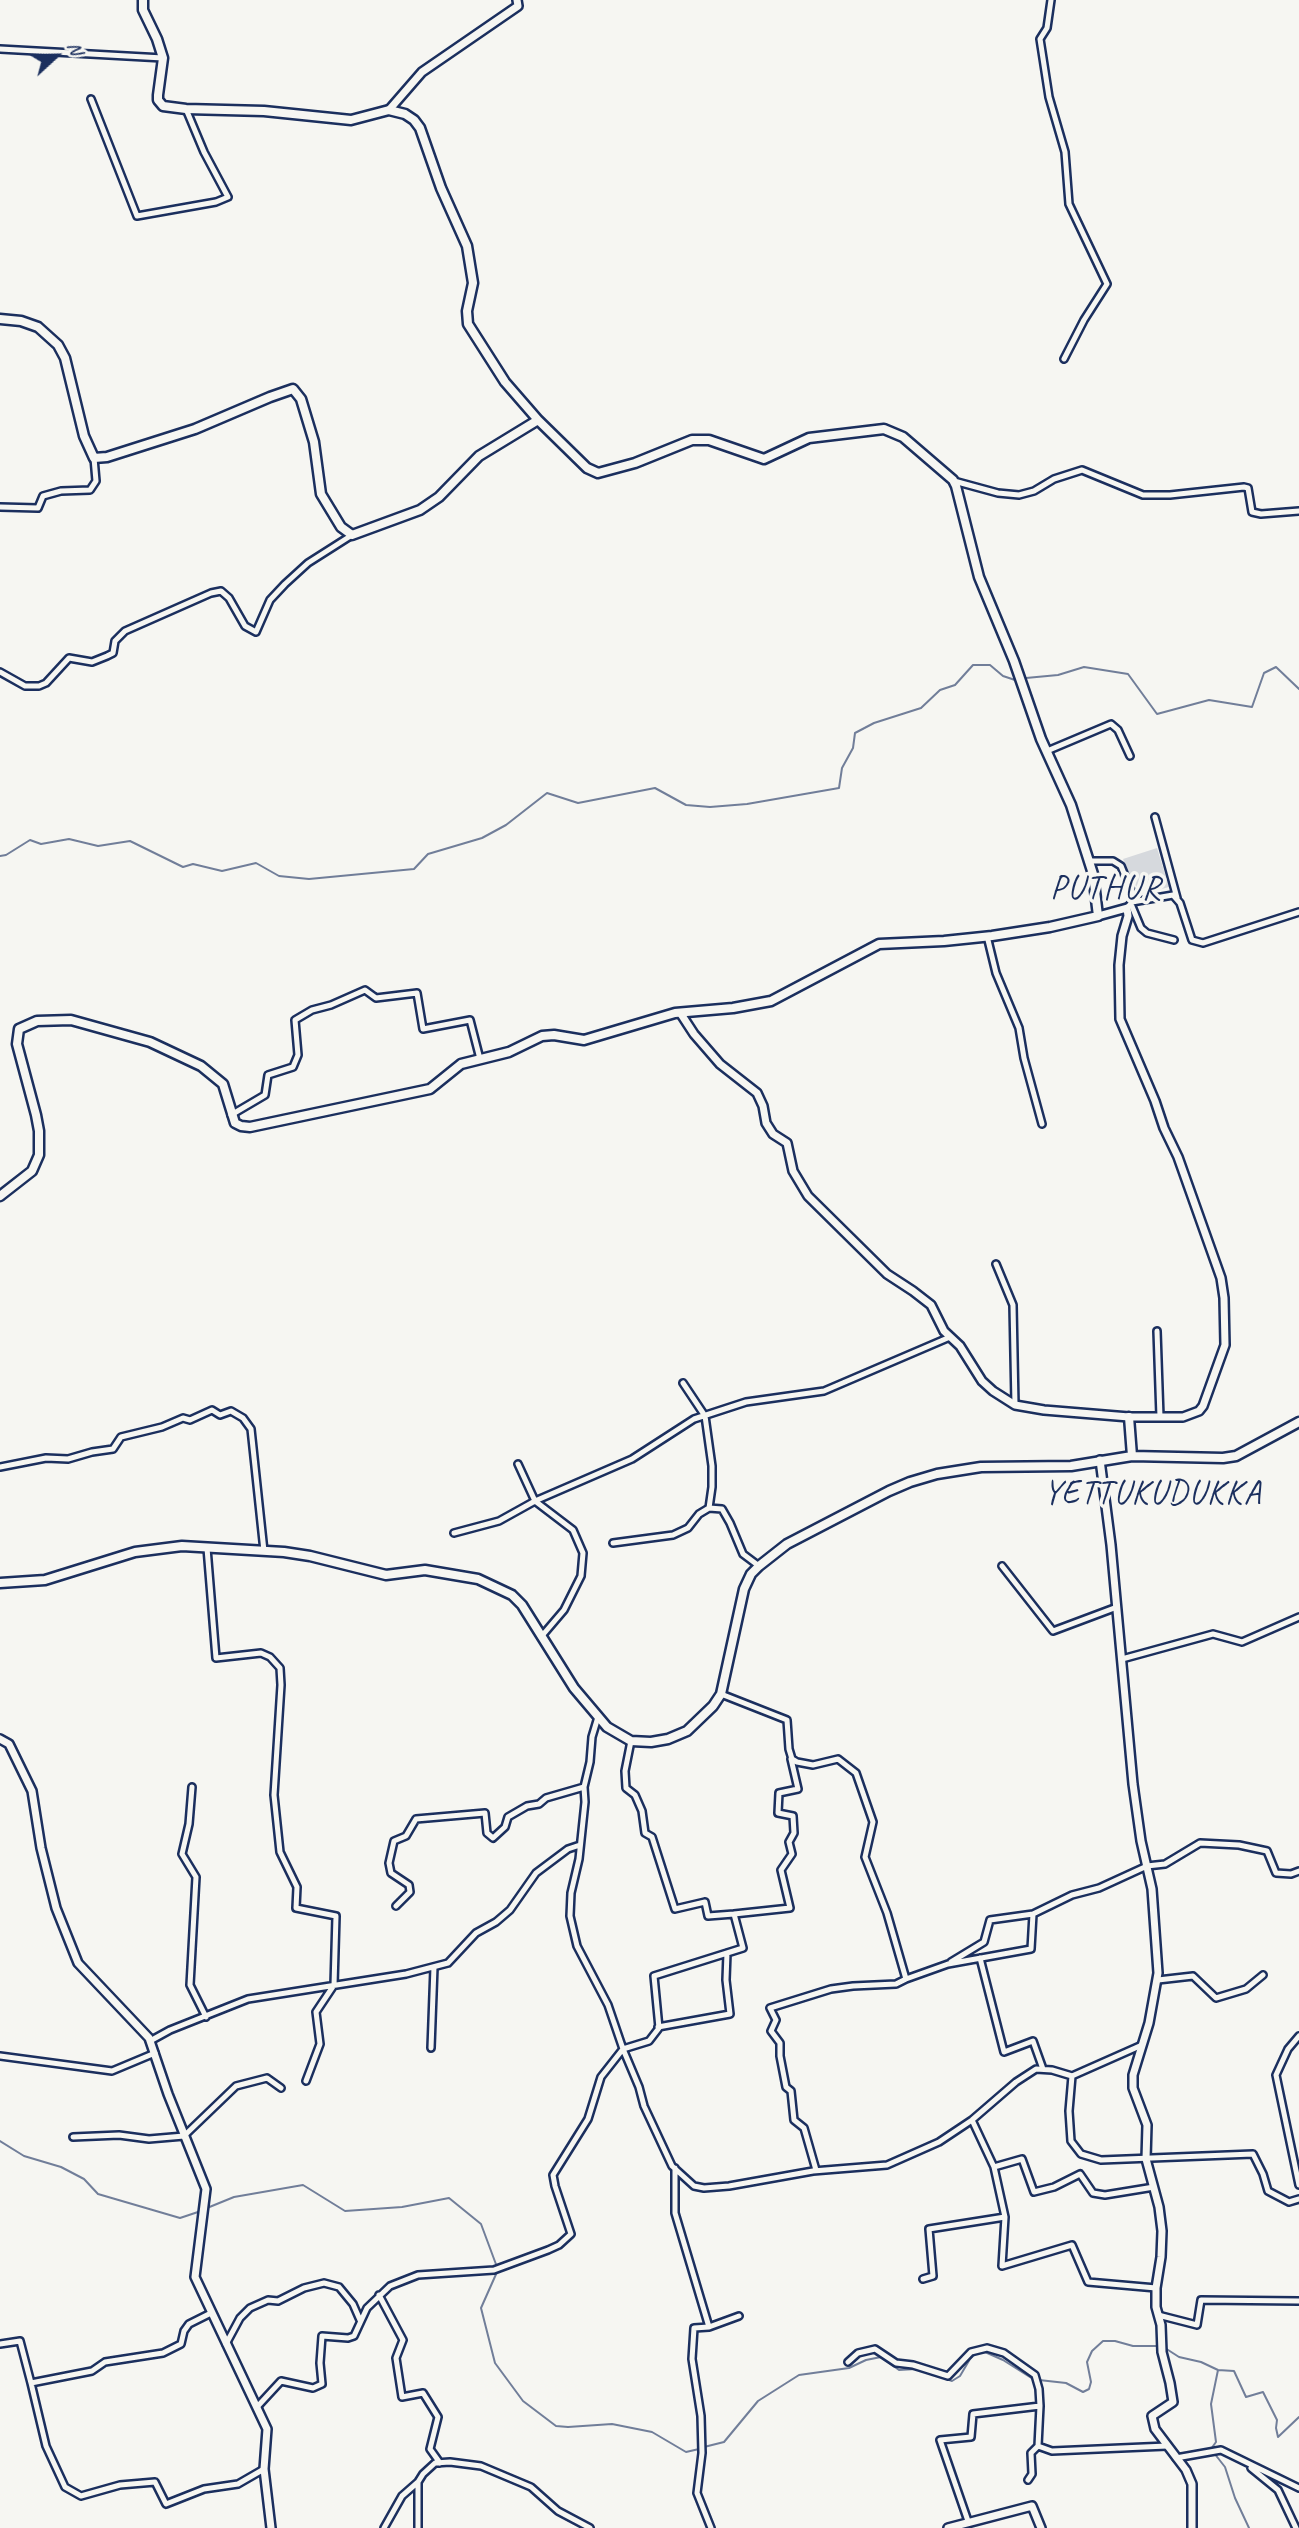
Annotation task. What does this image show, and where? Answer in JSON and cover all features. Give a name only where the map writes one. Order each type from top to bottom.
[{"type":"main road","points":[[0,1196],[32,1171],[39,1155],[36,1115],[17,1044],[19,1030],[37,1021],[71,1020],[150,1042],[214,1075],[223,1084],[231,1115],[241,1126],[250,1127],[430,1089],[461,1064],[509,1052],[542,1036],[554,1035],[584,1040],[675,1013],[771,1001],[879,944],[1050,928],[1098,916],[1093,874],[1071,805],[1046,751],[1004,635],[979,577],[969,530],[953,480],[903,437],[884,429],[809,438],[764,459],[709,440],[692,439],[635,463],[598,472],[587,468],[538,420],[499,374],[468,324],[467,311],[473,283],[463,232],[441,188],[420,128],[405,114],[388,110],[351,120],[264,111],[166,108],[160,105],[158,100],[163,58],[143,10],[143,0]]},
{"type":"main road","points":[[0,319],[21,321],[38,327],[58,345],[65,358],[84,436],[94,458],[107,457],[195,429],[293,390],[300,400],[314,442],[321,494],[341,527],[352,535],[420,510],[439,497],[479,456],[538,420]]},
{"type":"main road","points":[[1129,1417],[1132,1456]]},
{"type":"main road","points":[[0,1583],[45,1580],[135,1552],[182,1546],[310,1556],[386,1575],[425,1570],[478,1579],[512,1595],[522,1605],[574,1688],[598,1717],[618,1735],[641,1743],[668,1739],[687,1731],[713,1706],[721,1694],[744,1589],[751,1574],[759,1566],[787,1544],[910,1482],[981,1467],[1070,1465],[1132,1456],[1236,1456],[1250,1451],[1299,1422]]},
{"type":"street","points":[[388,110],[422,72],[518,6],[517,0]]},
{"type":"street","points":[[1051,0],[1047,28],[1040,39],[1049,97],[1065,152],[1069,204],[1107,284],[1064,359]]},
{"type":"street","points":[[0,49],[163,58]]},
{"type":"street","points":[[91,99],[137,216],[216,202],[228,197],[204,152],[186,109]]},
{"type":"street","points":[[0,507],[38,508],[43,496],[61,491],[90,490],[96,481],[94,458]]},
{"type":"street","points":[[953,480],[998,493],[1018,495],[1082,470],[1143,495],[1170,495],[1244,487],[1248,488],[1251,509],[1256,514],[1299,511]]},
{"type":"street","points":[[0,673],[25,685],[39,686],[46,683],[69,658],[92,662],[107,656],[113,653],[115,641],[125,631],[221,591],[229,598],[245,626],[257,632],[270,600],[285,584],[308,563],[352,535]]},
{"type":"street","points":[[1046,751],[1111,724],[1118,730],[1130,756]]},
{"type":"street","points":[[1155,817],[1177,898],[1192,940],[1196,943],[1299,912]]},
{"type":"street","points":[[681,1014],[720,1064],[757,1093],[766,1123],[773,1134],[787,1143],[793,1171],[808,1196],[887,1274],[913,1290],[931,1306],[944,1331],[960,1346],[982,1381],[1003,1399],[1015,1405],[1044,1410],[1129,1417],[1182,1418],[1199,1412],[1225,1345],[1221,1278],[1178,1157],[1121,1019],[1119,965],[1122,936],[1132,893],[1121,866],[1113,861],[1089,861]]},
{"type":"street","points":[[1098,916],[1130,904],[1172,895],[1177,898]]},
{"type":"street","points":[[1130,904],[1147,933],[1174,940]]},
{"type":"street","points":[[987,936],[996,973],[1019,1028],[1024,1058],[1042,1124]]},
{"type":"street","points":[[231,1115],[265,1095],[268,1076],[293,1067],[298,1055],[295,1020],[312,1010],[331,1006],[365,990],[376,998],[417,993],[423,1029],[470,1020],[480,1059]]},
{"type":"street","points":[[996,1265],[1013,1305],[1015,1405]]},
{"type":"street","points":[[1157,1331],[1160,1417]]},
{"type":"street","points":[[454,1533],[499,1521],[536,1501],[632,1460],[694,1419],[746,1402],[824,1391],[950,1337]]},
{"type":"street","points":[[684,1383],[705,1416],[712,1466],[709,1508]]},
{"type":"street","points":[[0,1467],[46,1458],[68,1459],[113,1449],[121,1437],[162,1427],[183,1418],[190,1420],[212,1410],[220,1415],[231,1411],[243,1418],[251,1429],[264,1551]]},
{"type":"street","points":[[1100,1460],[1133,1784],[1152,1889],[1158,1980],[1149,2023],[1133,2075],[1133,2088],[1147,2125],[1146,2159],[1162,2231],[1156,2288],[1162,2351],[1173,2402],[1152,2416],[1155,2429],[1186,2470],[1192,2484],[1192,2528]]},
{"type":"street","points":[[518,1464],[536,1501],[573,1530],[583,1553],[581,1576],[564,1610],[541,1637]]},
{"type":"street","points":[[613,1543],[673,1535],[688,1528],[699,1514],[709,1508],[722,1509],[743,1554],[759,1566]]},
{"type":"street","points":[[207,1548],[216,1658],[261,1653],[270,1657],[280,1668],[274,1795],[280,1852],[297,1887],[296,1908],[337,1916],[334,1986],[316,2012],[320,2045],[306,2081]]},
{"type":"street","points":[[1002,1566],[1053,1631],[1117,1607]]},
{"type":"street","points":[[1122,1658],[1213,1634],[1242,1642],[1299,1617]]},
{"type":"street","points":[[631,1741],[625,1771],[626,1788],[635,1795],[639,1803],[645,1833],[652,1837],[675,1909],[705,1902],[708,1916],[790,1908],[781,1870],[792,1854],[789,1842],[794,1833],[793,1816],[778,1813],[779,1793],[798,1789],[789,1749],[787,1720],[721,1694]]},
{"type":"street","points":[[598,1717],[584,1787],[580,1845],[571,1893],[573,1936],[613,2014],[644,2106],[675,2168],[694,2186],[729,2186],[816,2170],[887,2165],[939,2142],[972,2120],[1016,2082],[1036,2069],[1072,2076],[1142,2045]]},
{"type":"street","points":[[0,1740],[9,1744],[32,1791],[41,1848],[56,1908],[78,1963],[150,2041],[206,2189],[195,2277],[267,2429],[264,2469],[271,2528]]},
{"type":"street","points":[[789,1749],[792,1759],[797,1762],[813,1765],[838,1759],[856,1773],[873,1822],[865,1857],[887,1913],[906,1979]]},
{"type":"street","points":[[192,1787],[189,1824],[182,1854],[196,1877],[190,1985],[206,2017]]},
{"type":"street","points":[[396,1906],[410,1892],[409,1885],[391,1873],[389,1863],[394,1841],[406,1836],[416,1819],[485,1812],[487,1833],[493,1838],[505,1826],[508,1817],[527,1806],[584,1787]]},
{"type":"street","points":[[948,1964],[984,1942],[990,1920],[1033,1914],[1147,1866],[1165,1864],[1200,1843],[1239,1845],[1267,1851],[1276,1873],[1291,1874],[1299,1871]]},
{"type":"street","points":[[150,2041],[248,1999],[406,1975],[448,1963],[476,1933],[500,1920],[510,1910],[536,1873],[568,1849],[580,1845]]},
{"type":"street","points":[[257,2407],[281,2381],[313,2388],[322,2384],[322,2336],[354,2336],[366,2308],[390,2286],[418,2275],[497,2269],[559,2245],[571,2234],[554,2175],[588,2119],[601,2077],[623,2049],[649,2041],[658,2027],[654,1976],[743,1948],[734,1914]]},
{"type":"street","points":[[816,2170],[804,2127],[794,2120],[791,2091],[786,2087],[779,2056],[780,2043],[771,2031],[776,2020],[770,2008],[831,1989],[896,1984],[948,1964],[1031,1949],[1033,1914]]},
{"type":"street","points":[[658,2027],[730,2014],[726,1980],[727,1953]]},
{"type":"street","points":[[980,1958],[1004,2052],[1033,2041],[1043,2069]]},
{"type":"street","points":[[431,2048],[434,1967]]},
{"type":"street","points":[[1158,1980],[1193,1976],[1216,1998],[1246,1989],[1263,1975]]},
{"type":"street","points":[[1299,2036],[1288,2049],[1276,2075],[1299,2185]]},
{"type":"street","points":[[0,2056],[112,2071],[155,2053]]},
{"type":"street","points":[[1072,2076],[1069,2111],[1071,2141],[1081,2154],[1101,2160],[1253,2154],[1268,2191],[1289,2202],[1299,2199]]},
{"type":"street","points":[[73,2137],[184,2136],[236,2086],[267,2078],[281,2088]]},
{"type":"street","points":[[972,2120],[995,2167],[1005,2217],[1002,2266],[1072,2245],[1087,2283],[1156,2288]]},
{"type":"street","points":[[995,2167],[1022,2159],[1034,2192],[1055,2187],[1080,2174],[1093,2193],[1105,2195],[1154,2187]]},
{"type":"street","points":[[675,2168],[675,2213],[709,2327]]},
{"type":"street","points":[[923,2279],[933,2276],[929,2229],[1005,2217]]},
{"type":"street","points":[[226,2344],[240,2318],[250,2308],[268,2300],[278,2301],[304,2288],[324,2283],[339,2287],[353,2304],[360,2321]]},
{"type":"street","points":[[379,2295],[403,2340],[396,2358],[402,2397],[423,2393],[438,2417],[430,2449],[440,2463]]},
{"type":"street","points":[[1158,2315],[1197,2325],[1201,2300],[1299,2301]]},
{"type":"street","points":[[31,2383],[92,2371],[105,2362],[163,2353],[181,2344],[189,2324],[211,2313]]},
{"type":"street","points":[[712,2528],[697,2493],[702,2453],[701,2416],[692,2359],[694,2328],[709,2327],[739,2316]]},
{"type":"street","points":[[0,2344],[20,2341],[46,2446],[65,2487],[81,2496],[120,2485],[155,2482],[166,2504],[204,2488],[237,2484],[264,2469]]},
{"type":"street","points":[[848,2362],[858,2353],[875,2349],[896,2363],[913,2365],[948,2376],[971,2352],[987,2348],[1004,2353],[1036,2380],[1041,2406],[1038,2446],[1031,2453],[1032,2474],[1028,2480]]},
{"type":"street","points":[[968,2521],[940,2440],[971,2437],[973,2414],[1041,2406]]},
{"type":"street","points":[[1038,2446],[1052,2451],[1167,2446]]},
{"type":"street","points":[[1177,2458],[1221,2450],[1299,2488]]},
{"type":"street","points":[[1242,2461],[1278,2490],[1296,2528]]},
{"type":"street","points":[[384,2528],[402,2496],[418,2483],[435,2463],[440,2463],[481,2466],[531,2487],[558,2511],[590,2528]]},
{"type":"street","points":[[418,2483],[418,2528]]},
{"type":"street","points":[[948,2528],[1032,2506],[1041,2528]]},
{"type":"shaded area","points":[[1157,848],[1169,887],[1140,895],[1123,859]]},
{"type":"waterway","points":[[0,856],[30,840],[41,844],[69,839],[98,846],[130,841],[183,867],[193,864],[222,871],[256,863],[279,876],[309,879],[414,869],[428,854],[482,838],[506,825],[547,793],[578,803],[655,788],[686,805],[710,807],[747,804],[839,788],[842,768],[853,748],[855,733],[874,723],[921,708],[940,690],[955,685],[973,665],[990,665],[1003,676],[1015,680]]},
{"type":"waterway","points":[[1026,678],[1058,675],[1084,667],[1128,674],[1157,714],[1209,700],[1252,707],[1264,673],[1276,667],[1299,689]]},
{"type":"waterway","points":[[0,2141],[24,2156],[61,2167],[84,2179],[98,2194],[180,2218],[198,2212]]},
{"type":"waterway","points":[[207,2208],[234,2197],[303,2185],[345,2211],[402,2207],[449,2198],[481,2224],[497,2267]]},
{"type":"waterway","points":[[497,2272],[481,2308],[495,2363],[523,2401],[556,2426],[612,2424],[652,2432],[686,2452],[699,2449]]},
{"type":"waterway","points":[[1039,2380],[1066,2383],[1083,2392],[1089,2389],[1091,2382],[1087,2362],[1092,2351],[1103,2341],[1133,2346],[1157,2346]]},
{"type":"waterway","points":[[1165,2348],[1179,2357],[1201,2362],[1218,2370],[1234,2371],[1246,2397],[1263,2392],[1277,2420],[1278,2437],[1299,2417]]},
{"type":"waterway","points":[[925,2371],[952,2381],[960,2376],[975,2354],[985,2352],[1033,2379]]},
{"type":"waterway","points":[[704,2447],[724,2442],[758,2401],[799,2375],[849,2368],[881,2357],[899,2370],[916,2369]]},
{"type":"waterway","points":[[1211,2449],[1216,2442],[1211,2404],[1218,2370]]},
{"type":"waterway","points":[[1214,2453],[1225,2467],[1249,2528]]},
{"type":"district","name":"PUTHUR","points":[[1106,889]]},
{"type":"district","name":"YETTUKUDUKKA","points":[[1153,1494]]}]
